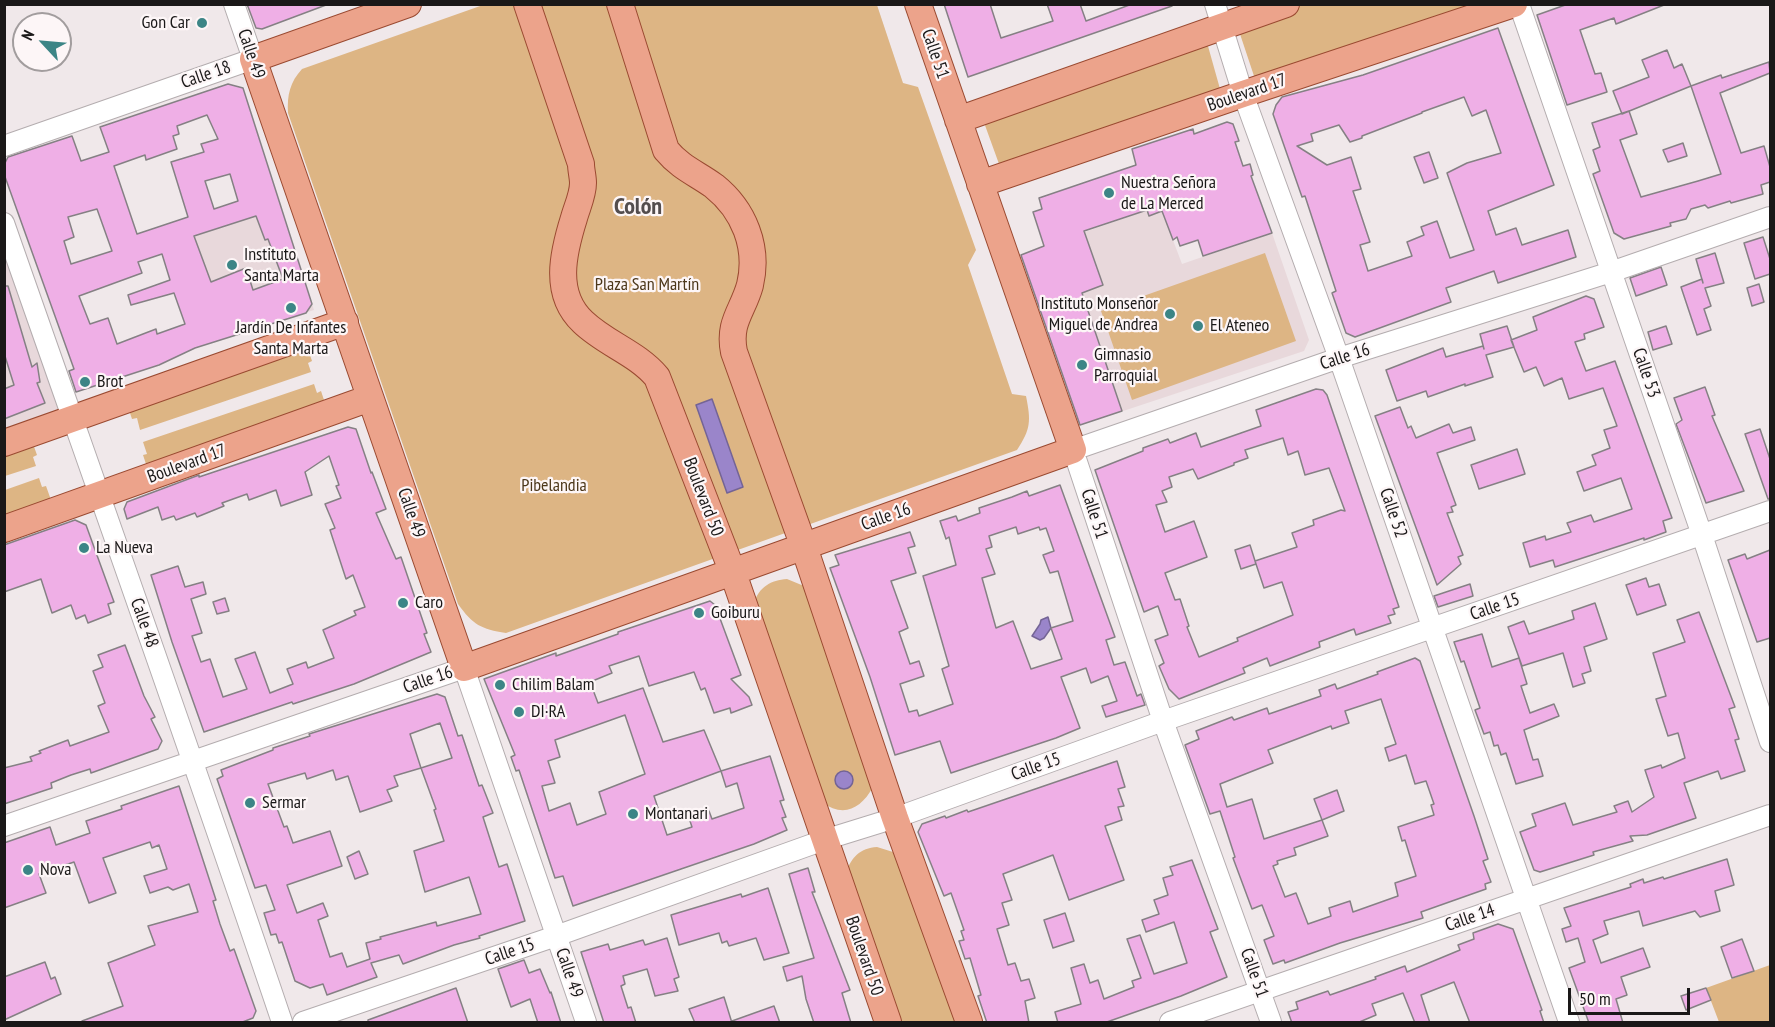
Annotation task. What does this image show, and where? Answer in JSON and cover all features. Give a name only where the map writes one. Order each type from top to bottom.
[{"type":"main road","name":"Calle 18","points":[[253,59],[408,4]]},
{"type":"main road","name":"Boulevard 50","points":[[527,4],[581,164],[582,191],[566,243],[562,269],[564,290],[571,308],[582,322],[639,359],[657,377],[732,573],[888,1023]]},
{"type":"main road","points":[[620,4],[666,150],[677,162],[728,198],[741,216],[751,243],[753,261],[750,286],[731,338],[734,352],[804,547],[895,818],[969,1023]]},
{"type":"main road","name":"Calle 51","points":[[918,4],[1073,450]]},
{"type":"main road","points":[[958,120],[1218,16],[1286,4]]},
{"type":"main road","name":"Boulevard 17","points":[[980,184],[1516,4]]},
{"type":"main road","name":"Calle 49","points":[[253,59],[464,668]]},
{"type":"main road","points":[[4,443],[345,322]]},
{"type":"main road","name":"Boulevard 17","points":[[4,529],[370,398]]},
{"type":"main road","name":"Calle 16","points":[[464,668],[1073,450]]},
{"type":"street","name":"Calle 49","points":[[234,4],[253,59]]},
{"type":"street","name":"Calle 53","points":[[1516,4],[1702,535],[1770,742]]},
{"type":"street","name":"Calle 52","points":[[1218,16],[1243,94],[1340,358],[1569,1023]]},
{"type":"street","name":"Calle 18","points":[[4,146],[253,59]]},
{"type":"street","name":"Calle 16","points":[[1073,450],[1340,358],[1611,272],[1770,218]]},
{"type":"street","name":"Calle 48","points":[[4,223],[98,496],[194,762],[282,1023]]},
{"type":"street","name":"Calle 51","points":[[1073,450],[1163,721],[1271,1023]]},
{"type":"street","name":"Calle 15","points":[[303,1023],[1770,511]]},
{"type":"street","name":"Calle 49","points":[[464,668],[586,1023]]},
{"type":"street","name":"Calle 16","points":[[4,826],[464,668]]},
{"type":"street","name":"Calle 14","points":[[1170,1023],[1770,815]]},
{"type":"shaded area","name":"Instituto Santa Marta","points":[[274,189],[314,310],[195,348],[153,229]]},
{"type":"shaded area","name":"Instituto Monseñor Miguel de Andrea","points":[[1147,210],[1149,216],[1162,211],[1182,264],[1272,233],[1309,340],[1304,351],[1078,426],[1020,255]]},
{"type":"shaded area","points":[[4,222],[73,420],[4,443]]},
{"type":"shaded area","points":[[712,399],[743,487],[727,493],[696,405]]},
{"type":"shaded area","points":[[1048,617],[1051,628],[1044,638],[1040,640],[1032,636],[1041,620]]},
{"type":"shaded area","points":[[844,771],[850,774],[853,780],[850,786],[844,789],[838,786],[835,780],[838,774]]},
{"type":"green space","name":"Plaza San Martín","points":[[483,5],[877,5],[903,83],[918,87],[976,250],[968,265],[1012,394],[1026,396],[1029,424],[1017,450],[506,633],[484,628],[468,617],[458,604],[288,113],[288,106],[292,84],[302,69]]},
{"type":"green space","points":[[1298,5],[1479,5],[1256,82],[1237,25]]},
{"type":"green space","points":[[1206,39],[1222,96],[1003,175],[982,117]]},
{"type":"green space","name":"El Ateneo","points":[[1265,253],[1296,341],[1132,400],[1101,311]]},
{"type":"green space","points":[[307,346],[312,361],[308,363],[311,372],[140,430],[137,418],[132,419],[128,407]]},
{"type":"green space","points":[[314,384],[317,393],[321,391],[326,406],[147,467],[143,455],[147,454],[143,442]]},
{"type":"green space","points":[[32,441],[37,455],[33,457],[36,466],[5,476],[4,450]]},
{"type":"green space","points":[[39,478],[42,487],[46,486],[51,500],[5,517],[5,490]]},
{"type":"green space","points":[[787,579],[804,586],[810,593],[873,787],[863,801],[851,809],[837,810],[822,802],[754,603],[766,585]]},
{"type":"green space","points":[[877,847],[893,852],[899,857],[960,1022],[894,1022],[846,872],[857,854]]},
{"type":"green space","points":[[1770,965],[1770,1022],[1719,1022],[1706,988]]},
{"type":"building","points":[[247,4],[326,5],[262,29],[256,28]]},
{"type":"building","points":[[944,4],[990,4],[1001,38],[1053,21],[1047,4],[1080,4],[1086,21],[1132,4],[1171,4],[1172,6],[968,77]]},
{"type":"building","points":[[1568,4],[1664,5],[1616,24],[1614,18],[1580,30],[1595,74],[1601,73],[1607,92],[1567,105],[1537,15]]},
{"type":"building","points":[[1498,28],[1554,185],[1488,211],[1496,235],[1516,228],[1522,245],[1568,230],[1576,257],[1498,283],[1494,271],[1446,288],[1451,302],[1355,337],[1346,333],[1332,293],[1336,291],[1305,196],[1302,197],[1273,114],[1282,97],[1363,75]],"holes":[[[1464,97],[1472,116],[1486,110],[1501,153],[1467,163],[1447,173],[1474,250],[1450,258],[1437,221],[1421,227],[1424,235],[1407,242],[1412,256],[1368,271],[1360,245],[1370,242],[1353,191],[1361,189],[1351,157],[1327,165],[1297,146],[1313,141],[1311,134],[1339,125],[1350,142]]]},
{"type":"building","points":[[1667,50],[1674,68],[1682,64],[1691,86],[1622,114],[1613,91],[1649,77],[1642,60]]},
{"type":"building","points":[[1769,62],[1770,73],[1720,93],[1741,153],[1764,146],[1770,167],[1770,182],[1761,185],[1763,194],[1708,208],[1705,205],[1691,209],[1686,219],[1670,223],[1671,226],[1624,239],[1614,233],[1593,174],[1600,171],[1593,150],[1600,147],[1592,123],[1629,111],[1637,134],[1620,140],[1641,197],[1721,174],[1691,86]]},
{"type":"building","points":[[228,84],[243,88],[312,304],[306,313],[195,348],[159,365],[76,392],[69,371],[74,369],[4,174],[4,165],[8,157],[72,136],[81,161],[109,152],[100,127]],"holes":[[[207,115],[218,139],[201,144],[204,152],[171,162],[188,217],[137,234],[114,166],[145,155],[146,160],[177,149],[173,136],[179,134],[177,126]],[[230,174],[238,201],[214,209],[205,181]],[[97,209],[112,251],[71,264],[64,241],[74,237],[68,217]],[[256,216],[265,240],[268,239],[283,279],[253,290],[246,268],[211,282],[194,236]],[[162,254],[170,280],[128,295],[131,305],[174,293],[185,324],[157,334],[156,329],[117,344],[108,318],[90,324],[79,296],[142,273],[138,262]]]},
{"type":"building","points":[[1227,122],[1233,124],[1239,141],[1235,142],[1243,166],[1250,164],[1253,175],[1251,176],[1272,233],[1203,256],[1198,240],[1180,246],[1177,237],[1173,240],[1162,211],[1149,216],[1147,210],[1084,231],[1103,285],[1082,293],[1122,411],[1080,425],[1021,255],[1044,246],[1033,212],[1042,209],[1039,198],[1136,165],[1132,149],[1193,129],[1194,134]]},
{"type":"building","points":[[1683,143],[1687,156],[1668,162],[1663,150]]},
{"type":"building","points":[[1429,152],[1438,178],[1424,183],[1414,157]]},
{"type":"building","points":[[1763,237],[1770,259],[1770,274],[1755,279],[1744,243]]},
{"type":"building","points":[[1715,253],[1724,283],[1705,288],[1711,306],[1704,309],[1711,330],[1697,335],[1681,287],[1702,279],[1696,259]]},
{"type":"building","points":[[1661,267],[1667,285],[1636,296],[1630,278]]},
{"type":"building","points":[[1759,284],[1764,302],[1752,306],[1747,288]]},
{"type":"building","points":[[4,286],[8,286],[32,367],[37,363],[40,382],[37,383],[45,403],[4,419],[4,389],[14,385],[4,353]]},
{"type":"building","points":[[1586,296],[1594,299],[1604,327],[1584,334],[1585,339],[1575,342],[1586,371],[1615,361],[1672,518],[1663,521],[1666,532],[1644,540],[1644,538],[1555,567],[1553,560],[1530,567],[1523,543],[1545,536],[1546,540],[1571,532],[1567,523],[1591,515],[1594,522],[1632,509],[1621,478],[1584,491],[1577,472],[1596,465],[1592,455],[1610,448],[1604,430],[1617,426],[1603,388],[1569,399],[1562,378],[1544,386],[1536,367],[1524,372],[1511,340],[1537,330],[1533,317]]},
{"type":"building","points":[[1507,326],[1514,347],[1486,355],[1493,377],[1428,397],[1426,391],[1397,401],[1386,370],[1443,348],[1446,357],[1483,346],[1484,349],[1480,334]]},
{"type":"building","points":[[1666,326],[1672,344],[1653,350],[1648,332]]},
{"type":"building","points":[[1705,387],[1715,415],[1712,416],[1744,491],[1706,503],[1676,424],[1682,420],[1674,398]]},
{"type":"building","points":[[1316,389],[1323,390],[1327,395],[1399,607],[1393,609],[1395,614],[1388,616],[1391,623],[1356,635],[1354,629],[1319,642],[1320,647],[1270,666],[1267,658],[1243,668],[1245,673],[1179,699],[1169,689],[1159,666],[1164,663],[1155,640],[1168,635],[1158,606],[1144,612],[1095,470],[1168,439],[1170,443],[1196,433],[1201,447],[1261,426],[1256,410]],"holes":[[[1283,438],[1288,455],[1298,451],[1305,475],[1329,468],[1345,511],[1341,510],[1313,520],[1314,525],[1292,533],[1297,547],[1255,561],[1264,588],[1282,582],[1293,615],[1237,638],[1238,641],[1199,657],[1187,627],[1189,626],[1180,599],[1175,600],[1165,573],[1207,557],[1194,521],[1165,532],[1156,505],[1167,502],[1162,491],[1172,487],[1169,477],[1193,469],[1198,479],[1248,458],[1245,450]]]},
{"type":"building","points":[[1400,407],[1408,428],[1411,426],[1416,438],[1449,424],[1453,433],[1471,427],[1475,440],[1437,453],[1456,505],[1451,507],[1453,512],[1447,513],[1463,555],[1458,557],[1461,564],[1437,585],[1375,416]]},
{"type":"building","points":[[348,427],[356,429],[386,509],[376,513],[396,559],[401,557],[427,633],[424,634],[431,652],[354,684],[204,732],[151,575],[178,566],[185,587],[203,582],[206,594],[191,599],[202,633],[192,636],[201,662],[210,659],[223,697],[247,689],[235,659],[255,652],[270,693],[293,684],[287,669],[306,662],[308,668],[334,658],[323,630],[356,615],[354,611],[365,607],[353,575],[346,579],[330,530],[335,528],[325,504],[341,498],[336,486],[339,485],[329,456],[305,472],[312,495],[281,506],[276,490],[249,500],[247,494],[222,503],[224,506],[197,517],[195,513],[176,520],[174,516],[162,520],[158,507],[127,519],[124,509],[127,502],[199,475],[199,477]]},
{"type":"building","points":[[1760,429],[1770,459],[1770,499],[1768,499],[1745,434]]},
{"type":"building","points":[[1517,449],[1525,474],[1479,489],[1471,465]]},
{"type":"building","points":[[1060,485],[1115,637],[1106,640],[1114,665],[1125,662],[1137,696],[1141,694],[1145,705],[1106,717],[1102,706],[1117,701],[1108,676],[1091,683],[1086,668],[1061,677],[1080,728],[951,773],[940,741],[895,755],[870,677],[830,568],[839,565],[835,555],[910,532],[915,546],[908,548],[916,573],[891,581],[908,628],[899,632],[910,664],[919,661],[924,676],[900,684],[909,712],[917,710],[919,716],[953,704],[942,669],[949,666],[923,576],[956,565],[949,537],[946,539],[940,521],[956,516],[958,521],[980,513],[979,508],[1027,491],[1029,496]],"holes":[[[1016,527],[1018,534],[1039,527],[1040,530],[1046,528],[1054,551],[1043,555],[1050,573],[1058,571],[1073,621],[1051,628],[1062,659],[1031,669],[1013,621],[996,628],[982,578],[995,574],[986,549],[992,547],[989,536]]]},
{"type":"building","points":[[75,520],[86,525],[114,602],[108,604],[111,614],[88,623],[85,615],[76,619],[71,605],[52,613],[41,579],[4,592],[4,545]]},
{"type":"building","points":[[1250,545],[1256,564],[1241,569],[1235,550]]},
{"type":"building","points":[[1770,550],[1770,638],[1757,642],[1728,560],[1745,554],[1747,559]]},
{"type":"building","points":[[1646,578],[1649,587],[1659,584],[1666,605],[1637,615],[1626,585]]},
{"type":"building","points":[[1470,584],[1473,596],[1438,607],[1434,596]]},
{"type":"building","points":[[225,598],[229,611],[217,614],[213,602]]},
{"type":"building","points":[[710,601],[715,605],[741,675],[731,679],[749,697],[752,705],[731,713],[730,708],[714,713],[705,688],[701,690],[694,672],[649,686],[639,656],[609,666],[612,673],[590,682],[598,703],[643,688],[663,742],[704,730],[721,771],[770,756],[784,800],[780,801],[786,817],[782,818],[787,830],[754,844],[573,906],[563,876],[555,878],[519,770],[516,771],[511,757],[515,755],[484,679],[556,653],[556,656],[618,634],[618,632]],"holes":[[[625,715],[645,774],[599,792],[606,814],[577,825],[570,803],[549,811],[542,786],[555,783],[548,761],[560,757],[555,740]],[[721,771],[726,787],[737,783],[744,808],[712,819],[709,811],[689,818],[692,827],[667,835],[654,796]]]},
{"type":"building","points":[[1595,603],[1607,639],[1584,647],[1591,671],[1582,674],[1585,683],[1573,687],[1563,653],[1522,666],[1508,627],[1524,621],[1529,634],[1574,619],[1572,611]]},
{"type":"building","points":[[1699,612],[1735,707],[1729,709],[1739,739],[1735,740],[1745,771],[1721,779],[1718,771],[1684,783],[1696,818],[1647,835],[1630,836],[1633,841],[1593,852],[1594,855],[1540,872],[1534,870],[1520,832],[1536,826],[1532,814],[1565,803],[1573,825],[1617,812],[1614,806],[1628,801],[1632,812],[1654,797],[1645,770],[1661,765],[1662,768],[1685,758],[1678,733],[1668,736],[1656,699],[1666,696],[1653,653],[1685,642],[1677,620]]},
{"type":"building","points":[[1482,634],[1492,667],[1519,658],[1527,684],[1521,686],[1530,713],[1554,704],[1559,716],[1524,730],[1533,760],[1538,759],[1543,776],[1516,784],[1506,753],[1501,755],[1498,745],[1494,746],[1490,732],[1484,734],[1475,710],[1480,708],[1464,661],[1461,662],[1454,642]]},
{"type":"building","points":[[125,645],[144,696],[155,717],[151,719],[162,741],[158,749],[91,773],[90,769],[71,775],[51,783],[52,788],[4,804],[4,768],[32,761],[30,757],[41,753],[39,751],[68,740],[70,746],[109,732],[98,706],[105,703],[93,671],[103,667],[98,655]]},
{"type":"building","points":[[1415,658],[1420,661],[1488,859],[1483,861],[1491,882],[1485,884],[1486,889],[1421,912],[1423,918],[1340,943],[1285,963],[1284,960],[1273,964],[1264,940],[1274,936],[1262,905],[1252,909],[1233,858],[1235,857],[1220,811],[1210,814],[1185,745],[1199,739],[1196,731],[1232,717],[1234,720],[1267,708],[1269,714],[1321,696],[1319,690],[1335,684],[1337,689],[1378,674],[1377,672]],"holes":[[[1381,699],[1396,744],[1385,748],[1389,761],[1406,755],[1415,784],[1426,781],[1434,804],[1431,805],[1434,815],[1398,827],[1402,841],[1405,840],[1416,876],[1395,883],[1398,896],[1353,912],[1350,901],[1329,908],[1331,916],[1308,924],[1296,893],[1285,897],[1273,866],[1278,864],[1277,861],[1296,855],[1294,848],[1328,836],[1322,820],[1264,839],[1252,799],[1227,807],[1220,784],[1273,763],[1268,750],[1331,726],[1332,729],[1349,723],[1345,711]]]},
{"type":"building","points":[[437,694],[445,697],[458,736],[462,735],[479,786],[482,785],[493,813],[483,817],[499,867],[507,864],[525,921],[403,964],[399,955],[371,963],[377,977],[327,995],[323,984],[310,988],[295,981],[282,942],[279,943],[276,934],[271,935],[264,913],[275,910],[266,885],[255,888],[217,779],[223,776],[221,770],[273,750],[273,748],[310,736],[309,734]],"holes":[[[440,723],[452,758],[421,768],[410,734]],[[421,768],[436,809],[434,810],[444,841],[414,851],[425,892],[469,877],[481,914],[437,926],[436,922],[380,937],[381,939],[366,943],[370,959],[347,967],[342,953],[330,957],[318,920],[328,916],[323,903],[297,913],[287,885],[342,866],[330,831],[293,843],[287,826],[284,827],[268,784],[305,773],[307,779],[333,770],[336,780],[348,776],[360,812],[392,801],[387,790],[398,786],[394,776]]]},
{"type":"building","points":[[1117,761],[1125,787],[1118,789],[1124,806],[1118,807],[1122,820],[1105,826],[1124,880],[1069,900],[1053,855],[1003,874],[1012,900],[1002,903],[1009,925],[997,929],[1008,965],[1015,963],[1021,981],[1029,979],[1035,998],[1025,1001],[1029,1023],[987,1023],[978,996],[981,995],[970,958],[965,959],[959,941],[964,940],[961,931],[964,930],[951,893],[944,896],[918,832],[922,824],[967,810],[968,812]]},
{"type":"building","points":[[179,786],[216,900],[213,901],[220,924],[230,951],[234,949],[256,1011],[253,1018],[240,1023],[82,1023],[82,1021],[123,1006],[108,963],[155,945],[148,926],[198,912],[189,884],[173,890],[168,887],[150,893],[144,876],[167,869],[159,845],[152,848],[150,842],[103,858],[116,893],[89,903],[74,862],[39,874],[46,893],[4,908],[4,843],[50,827],[56,845],[90,833],[86,821]]},
{"type":"building","points":[[1337,790],[1344,811],[1322,820],[1314,799]]},
{"type":"building","points":[[359,851],[368,874],[355,879],[347,857]]},
{"type":"building","points":[[1727,859],[1734,885],[1715,891],[1720,911],[1700,917],[1695,911],[1643,926],[1639,911],[1604,921],[1608,934],[1593,940],[1601,963],[1643,948],[1650,967],[1621,977],[1627,995],[1616,999],[1623,1023],[1589,1023],[1569,968],[1585,962],[1578,938],[1566,942],[1562,929],[1571,926],[1564,908],[1631,887],[1630,884],[1643,879],[1644,883],[1663,877],[1664,879]]},
{"type":"building","points":[[1192,860],[1218,929],[1210,932],[1227,977],[1104,1023],[1058,1023],[1055,1012],[1081,1004],[1071,968],[1084,964],[1090,983],[1098,980],[1104,999],[1134,987],[1132,981],[1141,978],[1127,939],[1140,935],[1154,974],[1187,963],[1174,922],[1146,932],[1142,920],[1159,914],[1154,900],[1168,895],[1163,878],[1173,875],[1170,867]]},
{"type":"building","points":[[808,868],[815,892],[812,892],[850,990],[842,993],[851,1023],[814,1023],[806,999],[802,976],[787,981],[783,967],[814,958],[789,874]]},
{"type":"building","points":[[768,888],[789,953],[764,960],[756,938],[729,946],[727,941],[722,943],[719,933],[679,945],[671,915]]},
{"type":"building","points":[[1065,913],[1074,941],[1053,948],[1044,920]]},
{"type":"building","points":[[1498,924],[1513,929],[1542,1010],[1540,1011],[1544,1023],[1470,1023],[1454,982],[1421,995],[1430,1023],[1415,1023],[1403,993],[1372,1004],[1376,1015],[1357,1023],[1292,1023],[1288,1012],[1298,1009],[1296,1002],[1328,991],[1330,995],[1405,966],[1407,972],[1460,950],[1458,945],[1474,939],[1473,933]]},
{"type":"building","points":[[667,938],[679,977],[674,979],[678,991],[655,996],[647,969],[623,976],[625,984],[621,986],[636,1023],[604,1023],[581,952],[608,944],[610,950],[643,940],[645,945]]},
{"type":"building","points":[[1742,939],[1754,971],[1732,978],[1721,947]]},
{"type":"building","points":[[524,960],[529,973],[540,969],[551,992],[561,1023],[538,1023],[530,999],[511,1007],[498,969]]},
{"type":"building","points":[[45,962],[51,979],[55,977],[61,994],[4,1020],[4,977]]},
{"type":"building","points":[[456,988],[468,1023],[368,1023],[368,1020]]},
{"type":"building","points":[[1706,988],[1711,1000],[1686,1010],[1681,996]]},
{"type":"building","points":[[724,997],[732,1023],[695,1023],[689,1009]]},
{"type":"building","points":[[774,1006],[780,1023],[733,1023],[732,1021]]},
{"type":"place","name":"Gon Car","points":[[202,23]]},
{"type":"place","name":"Nuestra Señora de La Merced","points":[[1109,193]]},
{"type":"place","name":"Instituto Santa Marta","points":[[232,265]]},
{"type":"place","name":"Jardín De Infantes Santa Marta","points":[[291,308]]},
{"type":"place","name":"Instituto Monseñor Miguel de Andrea","points":[[1170,314]]},
{"type":"place","name":"El Ateneo","points":[[1198,326]]},
{"type":"place","name":"Gimnasio Parroquial","points":[[1082,365]]},
{"type":"place","name":"Brot","points":[[85,382]]},
{"type":"place","name":"La Nueva","points":[[84,548]]},
{"type":"place","name":"Caro","points":[[403,603]]},
{"type":"place","name":"Goiburu","points":[[699,613]]},
{"type":"place","name":"Chilim Balam","points":[[500,685]]},
{"type":"place","name":"DI·RA","points":[[519,712]]},
{"type":"place","name":"Sermar","points":[[250,803]]},
{"type":"place","name":"Montanari","points":[[633,814]]},
{"type":"place","name":"Nova","points":[[28,870]]},
{"type":"district","name":"Colón","points":[[638,207]]},
{"type":"park label","name":"Pibelandia","points":[[554,486]]}]
